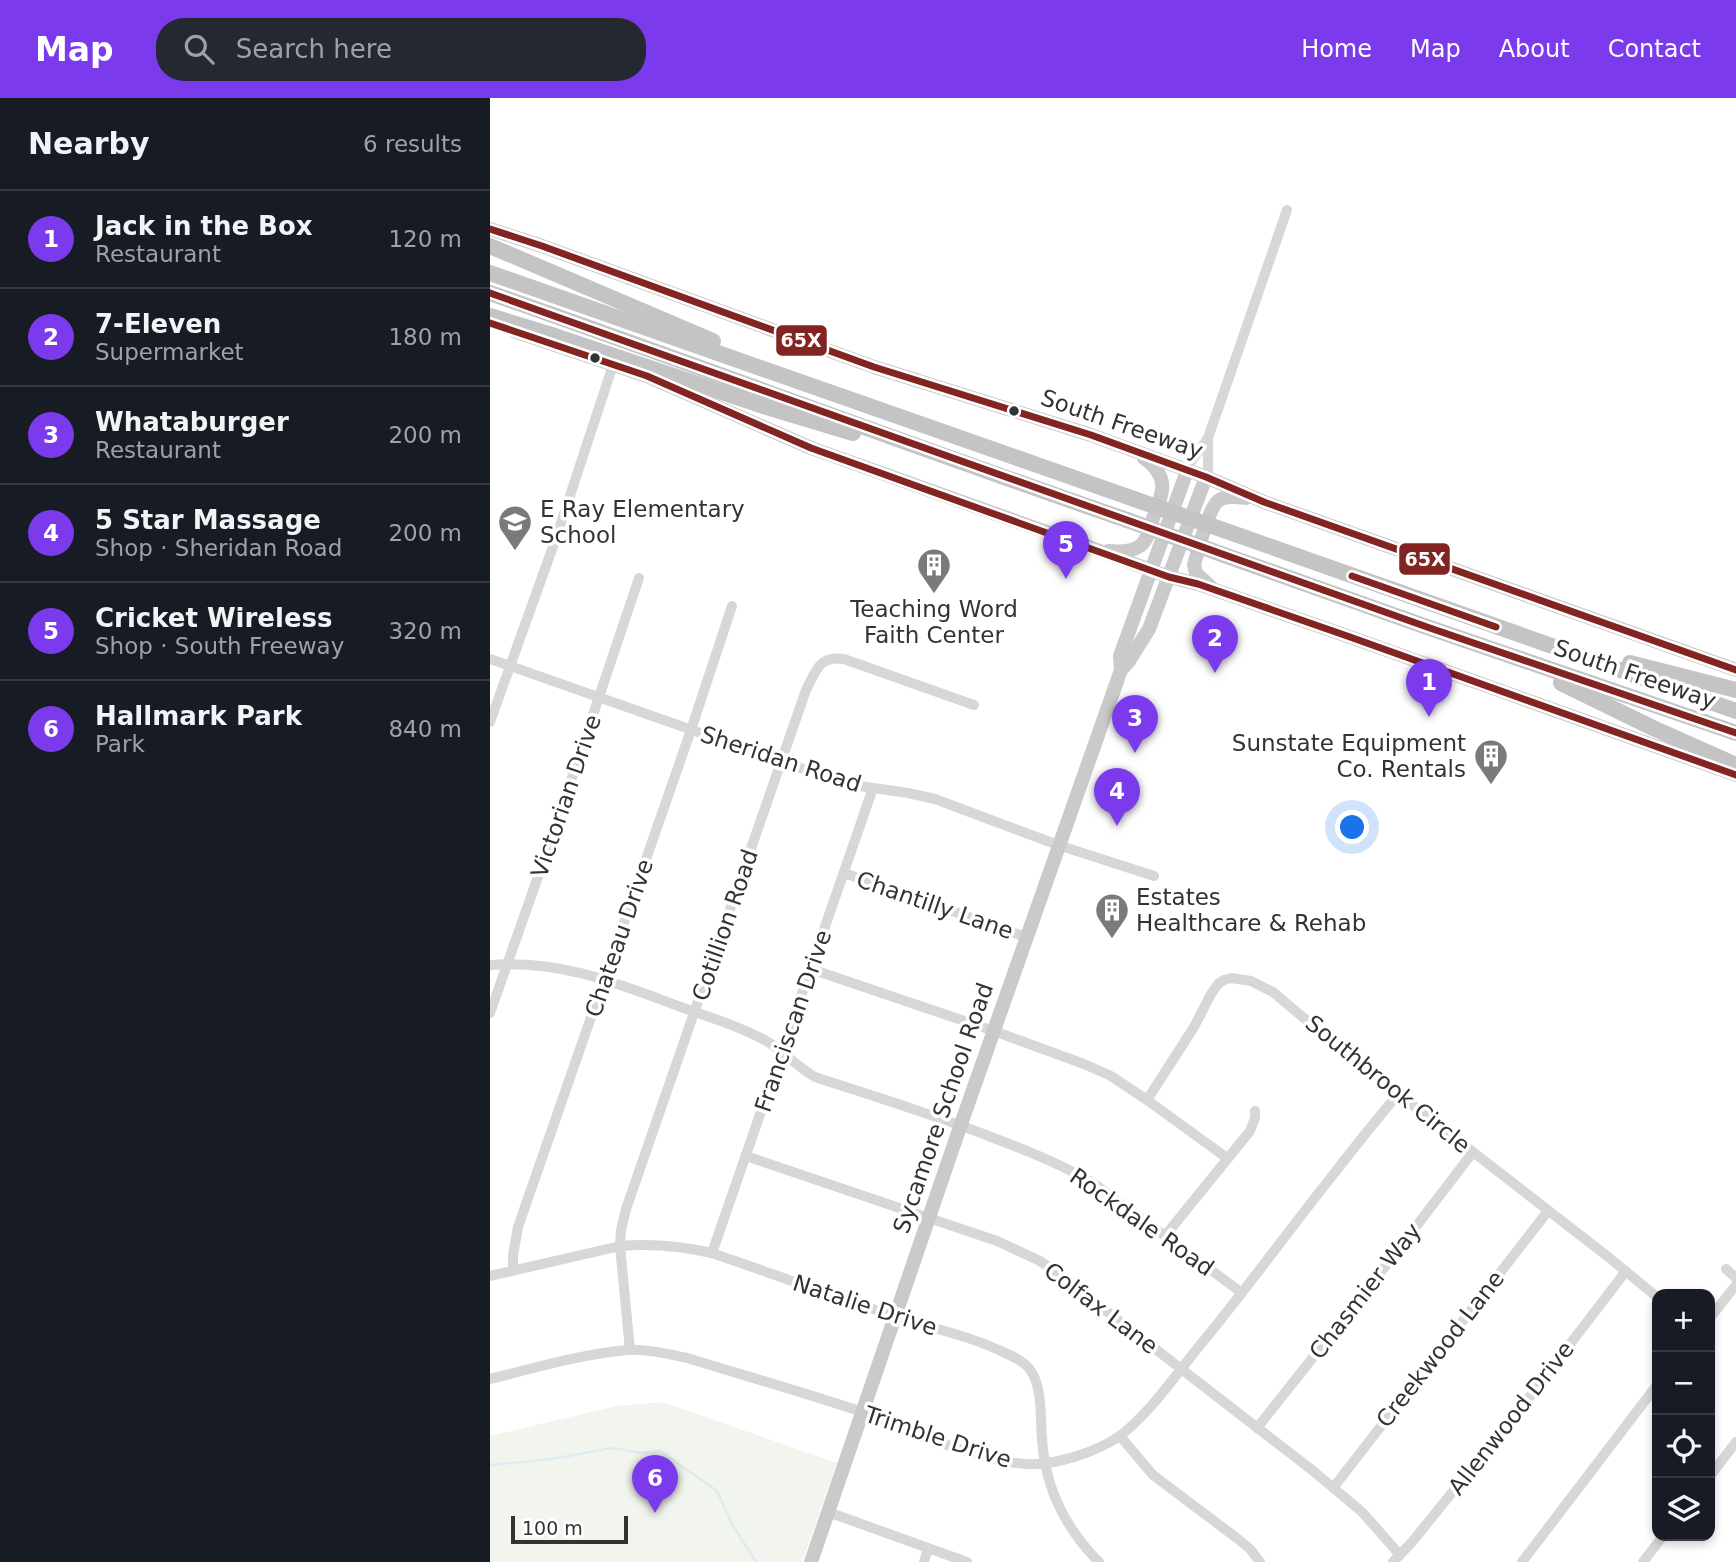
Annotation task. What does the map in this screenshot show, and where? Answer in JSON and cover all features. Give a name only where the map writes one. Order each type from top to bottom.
[{"type":"highway","points":[[490,246],[722,345],[771,371]]},
{"type":"highway","name":"South Freeway","points":[[490,273],[1736,710]]},
{"type":"highway","name":"South Freeway","points":[[490,293],[1027,486],[1736,733]]},
{"type":"highway","points":[[490,316],[555,335],[763,406],[873,439],[973,474],[985,469]]},
{"type":"highway","points":[[1427,627],[1441,638],[1565,684],[1736,765]]},
{"type":"highway","points":[[1516,634],[1541,636],[1633,664],[1736,690]]},
{"type":"main road","name":"South Freeway","points":[[490,229],[874,367],[1134,450],[1264,502],[1736,670]]},
{"type":"main road","points":[[490,323],[671,386],[811,448],[1152,571],[1215,590],[1736,775]]},
{"type":"main road","points":[[1100,551],[1119,552],[1142,545],[1147,538],[1163,491],[1156,466],[1134,450]]},
{"type":"main road","name":"Sycamore School Road","points":[[1121,670],[1120,656],[1187,471]]},
{"type":"main road","name":"Sycamore School Road","points":[[811,1562],[1121,670],[1149,629],[1206,477]]},
{"type":"main road","points":[[1215,590],[1196,573],[1194,565],[1216,501],[1240,497],[1264,502]]},
{"type":"street","name":"Sycamore School Road","points":[[1187,471],[1190,462],[1208,438],[1287,210]]},
{"type":"street","points":[[490,722],[555,541],[613,365]]},
{"type":"street","name":"Sycamore School Road","points":[[1206,477],[1208,438]]},
{"type":"street","name":"Victorian Drive","points":[[490,1013],[639,578]]},
{"type":"street","name":"Chateau Drive","points":[[513,1270],[518,1227],[732,606]]},
{"type":"street","name":"Cotillion Road","points":[[630,1350],[620,1246],[626,1209],[806,690],[817,667],[834,657],[865,665],[975,705]]},
{"type":"street","name":"Sheridan Road","points":[[490,659],[846,784],[935,799],[1058,845],[1154,876]]},
{"type":"street","name":"Franciscan Drive","points":[[712,1253],[873,788]]},
{"type":"street","name":"Chantilly Lane","points":[[844,873],[1026,937]]},
{"type":"street","name":"Rockdale Road","points":[[490,965],[534,964],[604,979],[738,1027],[782,1052],[800,1069],[816,1077],[961,1124],[1076,1172],[1242,1293]]},
{"type":"street","points":[[811,969],[994,1031],[1111,1076],[1227,1158]]},
{"type":"street","name":"Southbrook Circle","points":[[1147,1100],[1218,984],[1231,978],[1251,981],[1273,992],[1343,1051],[1652,1293]]},
{"type":"street","name":"Trimble Drive","points":[[490,1379],[582,1357],[630,1350],[659,1352],[687,1358],[863,1412],[994,1459],[1028,1465],[1045,1464],[1084,1453],[1120,1436],[1140,1418],[1398,1094]]},
{"type":"street","points":[[1165,1236],[1250,1131],[1255,1111]]},
{"type":"street","name":"Chasmier Way","points":[[1257,1428],[1473,1152]]},
{"type":"street","name":"Colfax Lane","points":[[746,1156],[997,1241],[1040,1261],[1362,1512],[1397,1559]]},
{"type":"street","name":"Creekwood Lane","points":[[1333,1488],[1548,1211]]},
{"type":"street","name":"Natalie Drive","points":[[490,1276],[620,1246],[671,1245],[712,1253],[989,1346],[1022,1361],[1031,1371],[1040,1398],[1049,1483],[1059,1509],[1077,1538],[1099,1562]]},
{"type":"street","points":[[1726,1269],[1736,1278]]},
{"type":"street","name":"Allenwood Drive","points":[[1397,1559],[1531,1395],[1626,1271]]},
{"type":"street","points":[[1715,1312],[1736,1285]]},
{"type":"street","points":[[1522,1562],[1652,1392]]},
{"type":"street","points":[[1120,1436],[1153,1475],[1238,1539],[1250,1549],[1259,1562]]},
{"type":"street","points":[[1715,1470],[1736,1443]]},
{"type":"street","points":[[828,1512],[967,1562]]},
{"type":"street","points":[[1643,1562],[1659,1541]]},
{"type":"street","points":[[924,1562],[928,1548]]},
{"type":"shaded area","points":[[663,1402],[837,1463],[802,1562],[490,1562],[490,1436],[616,1406]]},
{"type":"waterway","points":[[490,1465],[552,1459],[612,1448],[642,1453],[660,1451],[717,1491],[733,1526],[756,1562]]},
{"type":"transit line","name":"65X","points":[[490,229],[874,367],[1091,435],[1206,477],[1264,502],[1736,670]]},
{"type":"transit line","name":"65X","points":[[490,293],[1427,627],[1736,733]]},
{"type":"transit line","name":"65X","points":[[490,323],[647,376],[811,448],[1169,577],[1198,584],[1350,637],[1736,775]]},
{"type":"transit line","name":"65X","points":[[1352,576],[1496,627]]},
{"type":"place","name":"E Ray Elementary School","points":[[515,552]]},
{"type":"place","name":"Cricket Wireless","points":[[1066,579]]},
{"type":"place","name":"Teaching Word Faith Center","points":[[934,595]]},
{"type":"place","name":"7-Eleven","points":[[1215,673]]},
{"type":"place","name":"Jack in the Box","points":[[1429,717]]},
{"type":"place","name":"Whataburger","points":[[1135,753]]},
{"type":"place","name":"Sunstate Equipment Co. Rentals","points":[[1491,786]]},
{"type":"place","name":"5 Star Massage","points":[[1117,826]]},
{"type":"place","name":"Estates Healthcare & Rehab","points":[[1112,940]]},
{"type":"place","name":"Hallmark Park","points":[[655,1513]]}]
